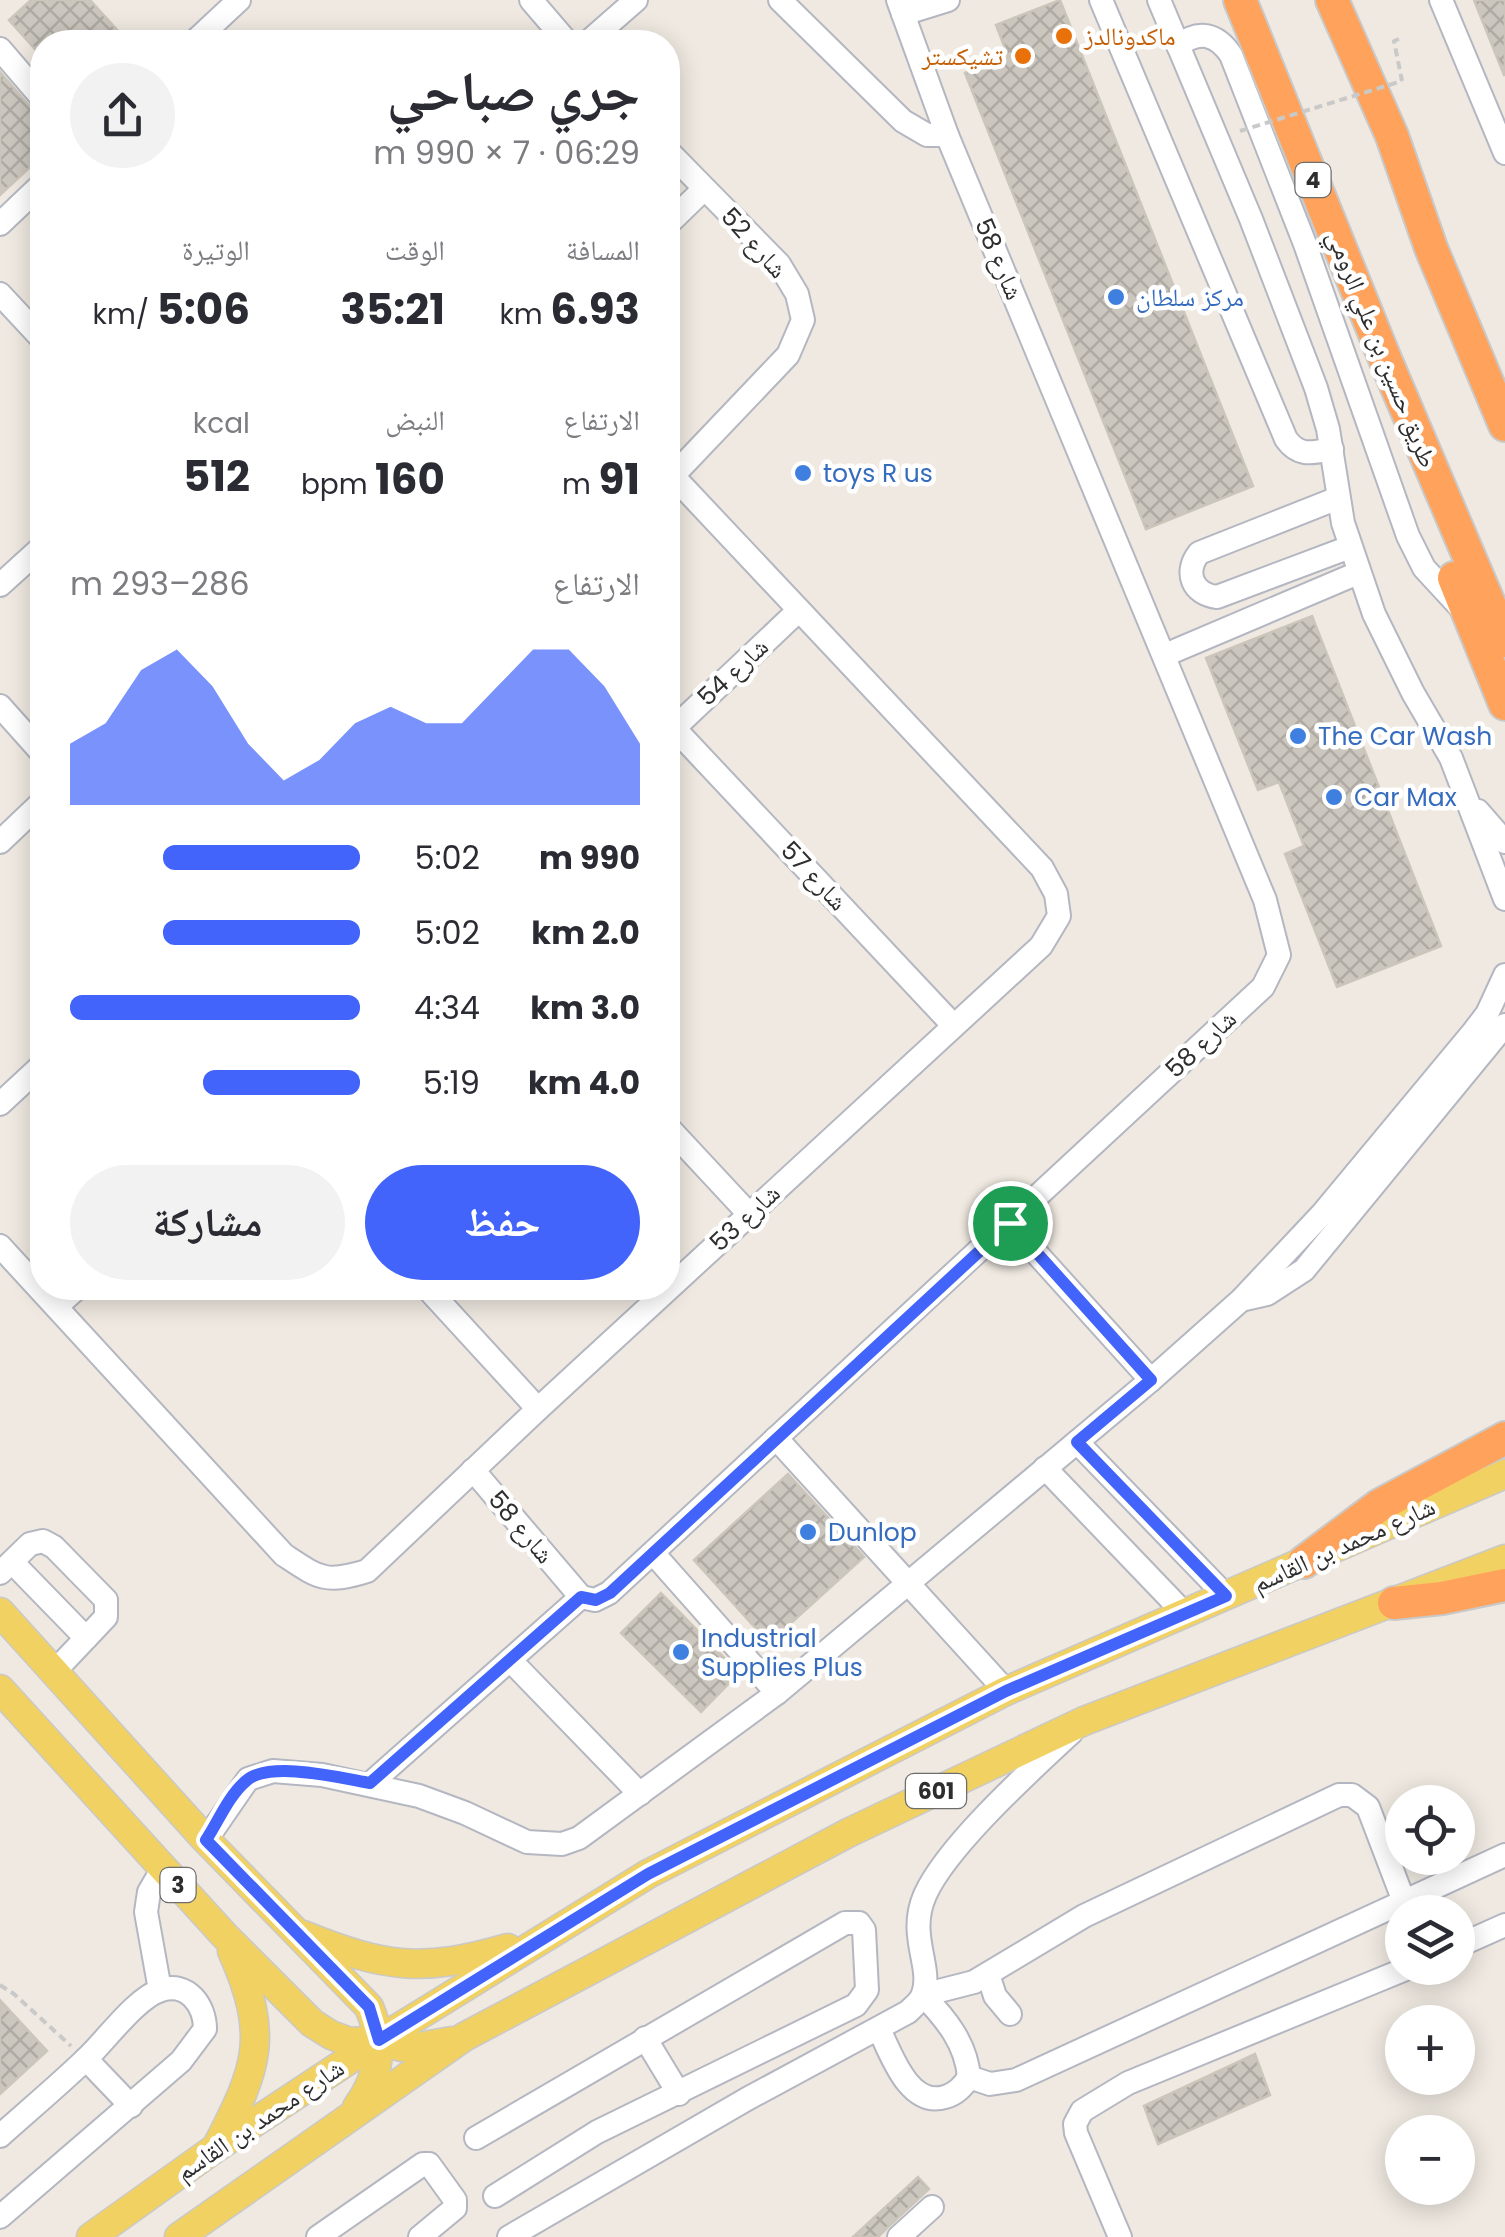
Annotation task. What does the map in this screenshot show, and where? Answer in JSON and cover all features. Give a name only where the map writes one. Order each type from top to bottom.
[{"type":"highway","name":"طريق حسين بن علي الرومي","points":[[1240,0],[1385,359],[1505,641]]},
{"type":"highway","points":[[1332,0],[1392,136],[1505,369]]},
{"type":"highway","points":[[1392,136],[1431,248],[1505,425]]},
{"type":"highway","points":[[1385,359],[1418,484],[1505,704]]},
{"type":"highway","points":[[1304,1562],[1380,1505],[1505,1438]]},
{"type":"highway","points":[[1394,1602],[1442,1598],[1505,1585]]},
{"type":"main road","name":"شارع محمد بن القاسم","points":[[91,2237],[216,2147],[379,2040],[648,1874],[1006,1691],[1505,1474]]},
{"type":"main road","name":"شارع محمد بن القاسم","points":[[179,2237],[464,2038],[832,1842],[1084,1721],[1505,1559]]},
{"type":"main road","name":"3","points":[[0,1612],[206,1840],[369,2007],[379,2040],[350,2042],[312,2023],[225,1936],[0,1688]]},
{"type":"main road","points":[[293,1932],[353,1955],[389,1964],[424,1966],[462,1962],[538,1940]]},
{"type":"main road","points":[[216,2147],[248,2087],[256,2044],[253,2010],[225,1936]]},
{"type":"main road","points":[[353,2113],[373,2082],[379,2040],[400,2047],[418,2047],[464,2038]]},
{"type":"street","points":[[207,30],[239,0]]},
{"type":"street","points":[[530,0],[556,30]]},
{"type":"street","points":[[602,30],[636,0]]},
{"type":"street","points":[[780,0],[913,130],[947,136]]},
{"type":"street","points":[[901,7],[948,0]]},
{"type":"street","points":[[1102,0],[1286,439],[1307,454],[1332,449]]},
{"type":"street","points":[[1441,0],[1505,153]]},
{"type":"street","points":[[1162,1],[1316,388],[1358,573],[1392,654],[1437,730],[1472,805],[1505,899]]},
{"type":"street","name":"شارع 58","points":[[473,1470],[581,1597],[596,1600],[610,1593],[1262,987],[1278,954],[1265,900],[947,136],[901,7]]},
{"type":"street","points":[[1178,46],[1202,34],[1217,39],[1231,55],[1305,244],[1408,536],[1437,585],[1469,615]]},
{"type":"street","points":[[0,49],[30,84]]},
{"type":"street","name":"شارع 52","points":[[680,163],[779,264],[797,294],[803,320],[788,356],[680,468]]},
{"type":"street","points":[[680,212],[704,189]]},
{"type":"street","points":[[0,224],[30,195]]},
{"type":"street","points":[[0,294],[30,326]]},
{"type":"street","name":"شارع 53","points":[[680,488],[1042,868],[1056,894],[1060,916],[1041,946],[680,1278]]},
{"type":"street","points":[[1338,498],[1199,553],[1190,571],[1192,582],[1206,596],[1217,597],[1350,548]]},
{"type":"street","points":[[0,585],[30,558]]},
{"type":"street","points":[[1165,655],[1358,573]]},
{"type":"street","name":"شارع 54","points":[[680,723],[800,610]]},
{"type":"street","points":[[0,706],[30,740]]},
{"type":"street","name":"شارع 57","points":[[680,740],[953,1024]]},
{"type":"street","points":[[1472,805],[1505,842]]},
{"type":"street","points":[[0,842],[30,813]]},
{"type":"street","points":[[206,1840],[241,1785],[255,1774],[273,1772],[370,1783],[434,1801],[526,1842],[544,1845],[578,1838],[777,1693],[1241,1300],[1322,1214],[1474,1031],[1487,1014],[1505,974]]},
{"type":"street","points":[[1241,1300],[1267,1294],[1304,1270],[1505,1025]]},
{"type":"street","points":[[0,1104],[30,1076]]},
{"type":"street","points":[[680,1140],[749,1214]]},
{"type":"street","points":[[1010,1223],[1151,1380]]},
{"type":"street","name":"شارع 53","points":[[0,1246],[30,1278]]},
{"type":"street","name":"شارع 53","points":[[51,1300],[284,1555],[322,1580],[367,1571],[656,1300]]},
{"type":"street","points":[[57,1306],[64,1300]]},
{"type":"street","points":[[437,1300],[538,1409]]},
{"type":"street","points":[[776,1438],[1006,1691]]},
{"type":"street","points":[[1077,1442],[1226,1596]]},
{"type":"street","points":[[1045,1468],[1184,1613]]},
{"type":"street","points":[[53,1673],[106,1618],[108,1606],[54,1547],[36,1542],[6,1567],[86,1638]]},
{"type":"street","points":[[653,1553],[777,1693]]},
{"type":"street","points":[[370,1783],[581,1597]]},
{"type":"street","points":[[510,1660],[640,1794]]},
{"type":"street","points":[[878,2029],[897,2067],[917,2094],[936,2099],[964,2086],[968,2077],[962,2046],[923,1995],[917,1923],[929,1886],[994,1808],[1084,1721]]},
{"type":"street","points":[[510,2237],[536,2231],[628,2166],[908,2012],[923,1995],[959,1987],[988,1974],[1101,1908],[1339,1795],[1359,1798],[1368,1807],[1401,1895]]},
{"type":"street","points":[[1429,1895],[1505,1855]]},
{"type":"street","points":[[160,1990],[146,1912],[148,1892],[163,1868]]},
{"type":"street","points":[[968,2077],[990,2084],[1016,2080],[1385,1916]]},
{"type":"street","points":[[476,2138],[845,1923],[859,1923],[864,1930],[867,1990],[856,2005],[605,2128],[495,2196]]},
{"type":"street","points":[[1475,1938],[1505,1924]]},
{"type":"street","points":[[988,1974],[996,1996],[1010,2014]]},
{"type":"street","points":[[1120,2237],[1076,2133],[1082,2110],[1128,2083],[1385,1977]]},
{"type":"street","points":[[0,2136],[160,1990],[173,1988],[192,1995],[203,2009],[205,2029],[181,2061],[0,2217]]},
{"type":"street","points":[[645,2038],[680,2094]]},
{"type":"street","points":[[86,2059],[131,2106]]},
{"type":"street","points":[[605,2128],[628,2166]]},
{"type":"street","points":[[318,2237],[420,2166],[430,2164],[455,2200],[455,2208],[420,2237]]},
{"type":"street","points":[[899,2237],[932,2208]]},
{"type":"path","points":[[1240,131],[1402,81],[1394,41],[1400,39]]},
{"type":"path","points":[[0,1985],[86,2059]]},
{"type":"building","points":[[31,0],[90,0],[117,30],[30,30],[30,44],[9,20]]},
{"type":"building","points":[[1060,0],[1253,486],[1146,529],[965,73],[1008,56],[996,25]]},
{"type":"building","points":[[1474,0],[1505,0],[1505,75],[1504,75]]},
{"type":"building","points":[[0,72],[30,107],[30,167],[0,195]]},
{"type":"building","points":[[1312,616],[1441,946],[1337,987],[1285,854],[1304,846],[1279,782],[1258,790],[1206,658]]},
{"type":"building","points":[[788,1474],[864,1557],[769,1643],[694,1560]]},
{"type":"building","name":"Industrial Supplies Plus","points":[[661,1593],[739,1673],[701,1712],[621,1633]]},
{"type":"building","points":[[0,2000],[47,2051],[0,2094]]},
{"type":"building","points":[[1255,2054],[1270,2095],[1158,2144],[1144,2106]]},
{"type":"building","points":[[918,2177],[929,2189],[878,2237],[853,2237]]},
{"type":"place","name":"ماكدونالدز","points":[[1064,36]]},
{"type":"place","name":"تشيكستر","points":[[1023,56]]},
{"type":"place","name":"مركز سلطان","points":[[1116,297]]},
{"type":"place","name":"toys R us","points":[[803,473]]},
{"type":"place","name":"The Car Wash","points":[[1298,736]]},
{"type":"place","name":"Car Max","points":[[1334,797]]},
{"type":"place","name":"Dunlop","points":[[808,1532]]},
{"type":"place","name":"Industrial Supplies Plus","points":[[681,1652]]},
{"type":"route","points":[[1010,1223],[1151,1380],[1077,1442],[1226,1596],[1006,1691],[648,1874],[379,2040],[369,2007],[206,1840],[241,1785],[264,1772],[322,1775],[370,1783],[581,1597],[596,1600],[610,1593],[1010,1223]]}]
